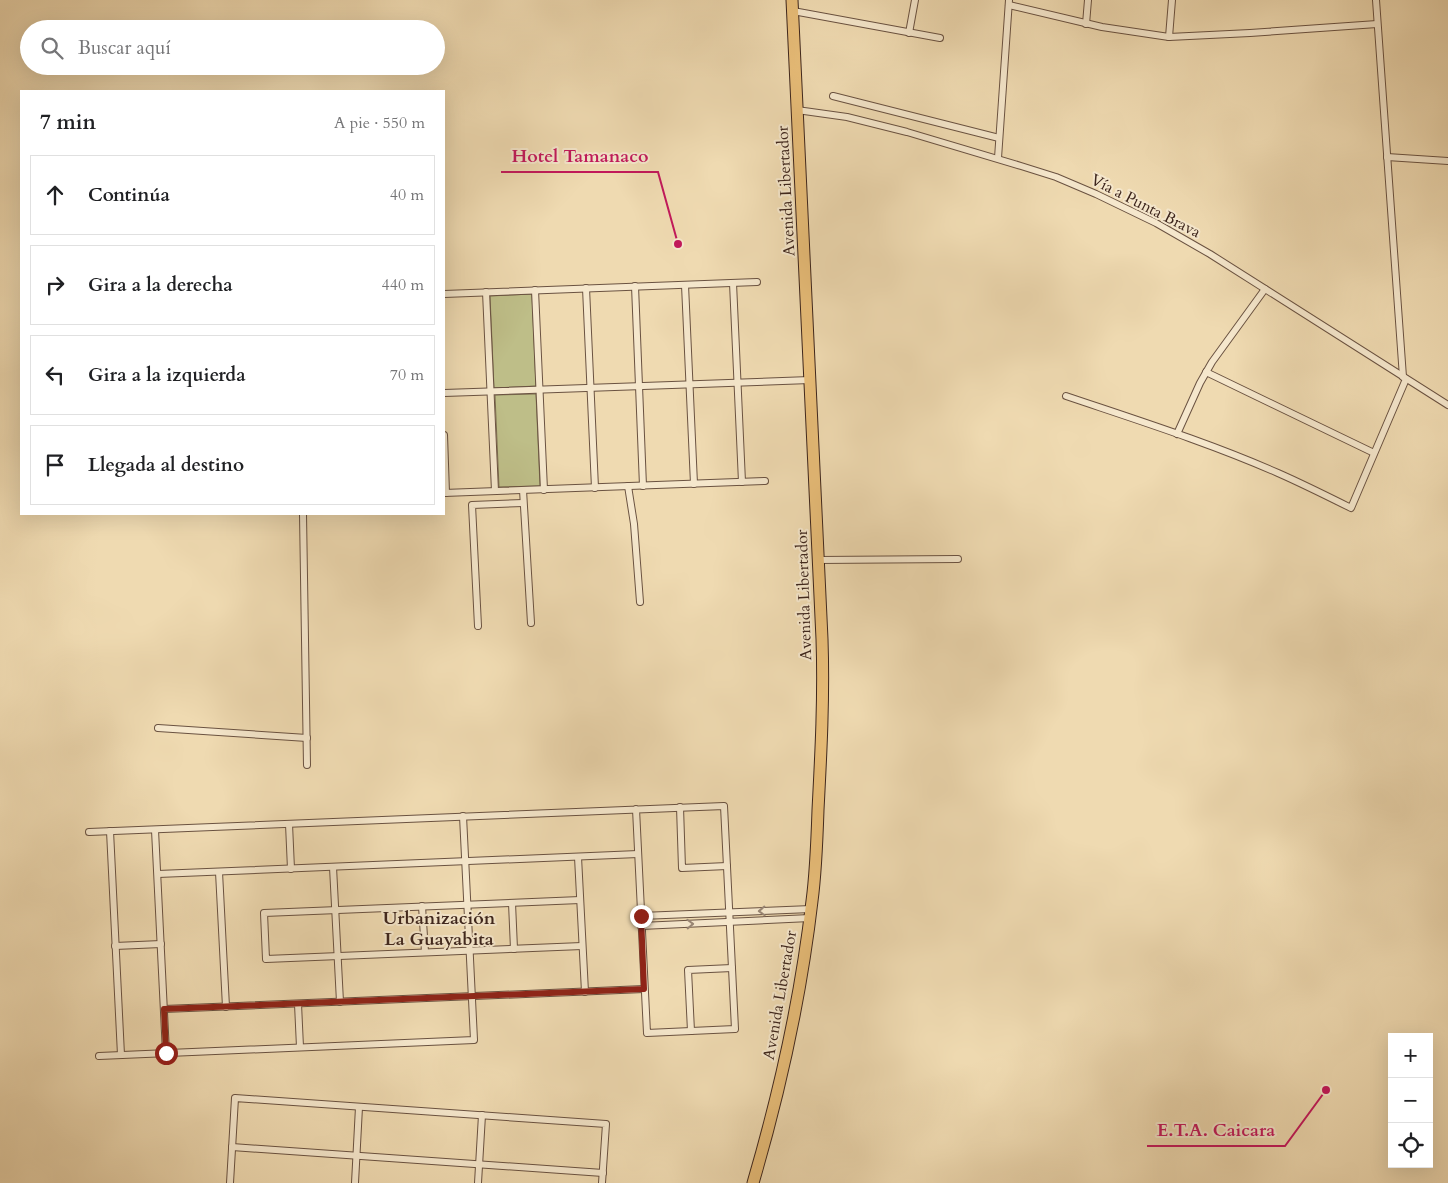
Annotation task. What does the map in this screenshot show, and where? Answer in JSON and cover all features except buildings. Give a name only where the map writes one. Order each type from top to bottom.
[{"type":"highway","name":"Avenida Libertador","points":[[753,1183],[779,1084],[799,990],[816,864],[821,774],[823,676],[793,5]]},
{"type":"street","points":[[909,33],[915,0]]},
{"type":"street","points":[[1086,24],[1088,0]]},
{"type":"street","points":[[1169,37],[1172,0]]},
{"type":"street","points":[[1066,396],[1177,434],[1279,473],[1351,508],[1404,378],[1376,0]]},
{"type":"street","points":[[998,158],[1009,3],[1086,24],[1169,37],[1377,24]]},
{"type":"street","points":[[793,5],[909,33],[940,38]]},
{"type":"street","points":[[833,96],[999,138]]},
{"type":"street","name":"Vía a Punta Brava","points":[[798,110],[847,117],[906,132],[998,158],[1078,186],[1156,223],[1210,254],[1448,405]]},
{"type":"street","points":[[1387,157],[1448,162]]},
{"type":"street","points":[[445,294],[757,282]]},
{"type":"street","points":[[733,283],[742,482]]},
{"type":"street","points":[[685,285],[694,484]]},
{"type":"street","points":[[635,286],[644,486]]},
{"type":"street","points":[[586,288],[595,488]]},
{"type":"street","points":[[1177,434],[1206,372],[1265,289]]},
{"type":"street","points":[[535,290],[544,490]]},
{"type":"street","points":[[486,292],[495,491]]},
{"type":"street","points":[[1206,372],[1374,453]]},
{"type":"street","points":[[445,393],[810,380]]},
{"type":"street","points":[[445,493],[765,481]]},
{"type":"street","points":[[628,486],[634,524],[640,602]]},
{"type":"street","points":[[523,490],[531,622]]},
{"type":"street","points":[[478,626],[472,505],[523,503]]},
{"type":"street","points":[[304,515],[307,765]]},
{"type":"street","points":[[818,560],[958,558]]},
{"type":"street","points":[[158,728],[307,738]]},
{"type":"street","points":[[89,832],[110,832],[463,816],[680,807],[724,806],[735,1029],[646,1033],[636,809]]},
{"type":"street","points":[[680,807],[682,868],[727,866]]},
{"type":"street","points":[[99,1056],[474,1040],[463,816]]},
{"type":"street","points":[[289,824],[291,869]]},
{"type":"street","points":[[156,830],[166,1053]]},
{"type":"street","points":[[110,832],[121,1055]]},
{"type":"street","points":[[158,874],[638,854]]},
{"type":"street","points":[[578,857],[584,992]]},
{"type":"street","points":[[333,867],[340,1002]]},
{"type":"street","points":[[219,872],[226,1007]]},
{"type":"street","points":[[580,900],[264,913],[266,959],[582,946]]},
{"type":"street","points":[[512,903],[514,948]]},
{"type":"street","points":[[422,906],[424,952]]},
{"type":"street","points":[[641,916],[729,912],[810,914]]},
{"type":"street","points":[[641,926],[730,922],[810,914]]},
{"type":"street","points":[[115,946],[161,944]]},
{"type":"street","points":[[690,1031],[688,970],[732,968]]},
{"type":"street","points":[[164,1009],[644,989]]},
{"type":"street","points":[[298,1004],[300,1048]]},
{"type":"street","points":[[230,1183],[235,1098],[606,1124],[602,1183]]},
{"type":"street","points":[[354,1183],[359,1106]]},
{"type":"street","points":[[478,1183],[482,1115]]},
{"type":"street","points":[[232,1147],[603,1173]]},
{"type":"green space","points":[[532,294],[536,386],[494,388],[490,296]]},
{"type":"green space","points":[[536,394],[540,486],[499,487],[495,395]]},
{"type":"place","name":"Hotel Tamanaco","points":[[678,244]]},
{"type":"place","name":"E.T.A. Caicara","points":[[1326,1090]]},
{"type":"district","name":"Urbanización La Guayabita","points":[[439,928]]},
{"type":"route","points":[[166,1053],[164,1009],[644,989],[641,916]]}]
